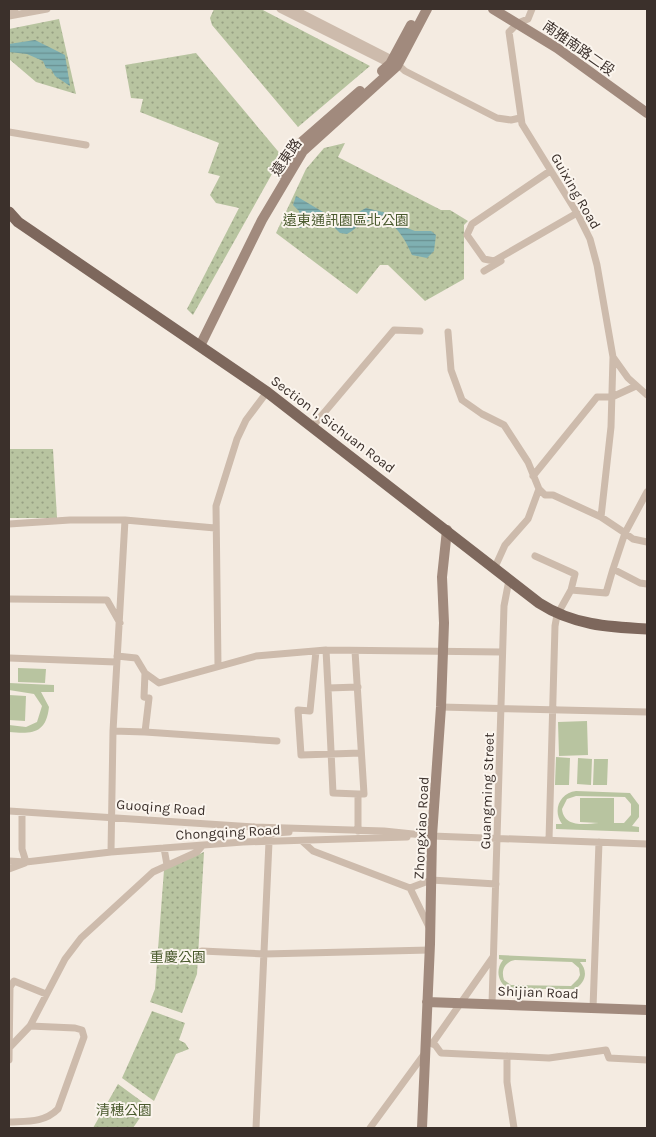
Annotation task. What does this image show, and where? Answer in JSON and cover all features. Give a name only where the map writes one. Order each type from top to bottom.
[{"type":"main road","name":"Section 1, Sichuan Road","points":[[9,212],[12,222],[267,392],[557,615],[583,624],[647,629]]},
{"type":"street","points":[[9,10],[15,9]]},
{"type":"street","points":[[9,16],[47,9]]},
{"type":"street","points":[[280,9],[393,63]]},
{"type":"street","points":[[294,9],[497,118],[511,120],[520,118]]},
{"type":"street","name":"遠東路","points":[[393,63],[420,9]]},
{"type":"street","name":"遠東路","points":[[197,344],[256,218],[297,146],[393,63],[427,9]]},
{"type":"street","name":"南雅南路二段","points":[[493,9],[518,23],[647,113]]},
{"type":"street","points":[[518,23],[528,19],[532,9]]},
{"type":"street","name":"Guixing Road","points":[[518,23],[509,32],[520,118],[524,129],[577,212],[590,239],[613,357],[628,378],[647,395]]},
{"type":"street","points":[[9,132],[86,145]]},
{"type":"street","points":[[550,171],[472,224],[467,235],[484,259],[494,261],[577,212]]},
{"type":"street","points":[[484,271],[555,229]]},
{"type":"street","points":[[312,427],[394,330],[420,331]]},
{"type":"street","points":[[448,332],[451,370],[462,400],[482,414],[504,425],[528,462],[539,489],[545,495],[553,495],[600,517],[633,539],[647,542]]},
{"type":"street","points":[[600,517],[611,427],[613,357]]},
{"type":"street","points":[[533,476],[597,397],[612,397],[636,386]]},
{"type":"street","points":[[218,666],[216,506],[231,453],[246,420],[267,392]]},
{"type":"street","points":[[495,567],[506,545],[528,519],[539,489]]},
{"type":"street","points":[[572,590],[606,593],[625,533],[647,492]]},
{"type":"street","points":[[9,524],[125,520],[215,528]]},
{"type":"street","points":[[111,852],[116,659],[120,623],[125,520]]},
{"type":"street","name":"Zhongxiao Road","points":[[422,1128],[430,950],[432,836],[443,653],[442,577],[447,530]]},
{"type":"street","points":[[535,556],[575,574],[572,590],[557,615],[555,626],[549,840]]},
{"type":"street","points":[[613,569],[640,583],[647,584]]},
{"type":"street","name":"Guangming Street","points":[[492,1004],[502,708],[502,652],[504,606],[510,580]]},
{"type":"street","points":[[9,599],[121,600]]},
{"type":"street","points":[[107,600],[120,623]]},
{"type":"street","points":[[326,650],[333,793],[364,794],[355,651]]},
{"type":"street","points":[[9,658],[136,658],[145,673],[159,683],[256,656],[326,650],[443,653],[502,652]]},
{"type":"street","points":[[316,651],[310,711],[298,710],[301,755],[361,753]]},
{"type":"street","points":[[145,673],[144,697],[149,698],[145,732]]},
{"type":"street","points":[[328,688],[358,688]]},
{"type":"street","points":[[441,707],[647,712]]},
{"type":"street","points":[[113,731],[277,742]]},
{"type":"street","points":[[358,794],[358,831]]},
{"type":"street","name":"Guoqing Road","points":[[9,811],[312,829]]},
{"type":"street","points":[[22,812],[22,849],[26,862]]},
{"type":"street","points":[[254,827],[269,842],[256,1128]]},
{"type":"street","points":[[243,842],[263,836],[312,829]]},
{"type":"street","name":"Chongqing Road","points":[[312,829],[432,836],[647,844]]},
{"type":"street","name":"Chongqing Road","points":[[9,861],[26,862],[111,852],[243,842],[432,836]]},
{"type":"street","points":[[302,841],[313,851],[410,888],[431,880],[496,884]]},
{"type":"street","points":[[593,1008],[599,842]]},
{"type":"street","points":[[9,1048],[30,1026],[73,947],[114,910],[142,880],[197,852],[202,846]]},
{"type":"street","points":[[164,848],[167,866]]},
{"type":"street","name":"Chongqing Road","points":[[9,869],[26,862]]},
{"type":"street","points":[[410,888],[430,930]]},
{"type":"street","points":[[202,951],[264,954],[430,950]]},
{"type":"street","points":[[370,1128],[494,957]]},
{"type":"street","points":[[9,1060],[9,987],[14,981],[46,994]]},
{"type":"street","name":"Shijian Road","points":[[427,1002],[647,1010]]},
{"type":"street","points":[[9,1122],[37,1121],[52,1115],[58,1109],[84,1037],[82,1030],[75,1028],[30,1026]]},
{"type":"street","points":[[433,1042],[441,1054],[549,1058],[606,1050],[609,1058],[647,1060]]},
{"type":"street","points":[[507,1056],[507,1082],[514,1128]]},
{"type":"green space","points":[[214,9],[261,9],[370,66],[298,127],[212,25],[210,18]]},
{"type":"green space","points":[[59,19],[76,94],[36,82],[9,59],[9,29]]},
{"type":"green space","points":[[196,53],[282,156],[193,315],[187,309],[239,208],[216,203],[210,195],[220,176],[208,173],[219,143],[140,112],[143,99],[131,98],[125,65]]},
{"type":"green space","name":"遠東通訊園區北公園","points":[[345,143],[338,157],[441,210],[450,210],[468,221],[464,225],[464,279],[425,301],[388,265],[380,265],[357,294],[276,233],[306,169],[324,148]]},
{"type":"green space","points":[[9,449],[53,449],[57,518],[9,518]]},
{"type":"green space","points":[[18,668],[46,669],[45,683],[18,682]]},
{"type":"green space","points":[[9,683],[54,685],[54,692],[41,692],[49,707],[45,723],[41,727],[25,733],[9,732],[9,725],[26,727],[37,722],[42,706],[34,694],[9,690]]},
{"type":"green space","points":[[9,695],[26,696],[25,721],[9,720]]},
{"type":"green space","points":[[587,721],[588,755],[559,756],[558,722]]},
{"type":"green space","points":[[556,757],[570,758],[569,785],[555,785]]},
{"type":"green space","points":[[578,758],[592,759],[591,785],[577,784]]},
{"type":"green space","points":[[594,759],[608,759],[607,785],[593,785]]},
{"type":"green space","points":[[570,792],[630,793],[639,805],[639,817],[632,826],[639,827],[639,832],[556,829],[556,824],[562,824],[558,813],[559,803]],"holes":[[[576,796],[625,797],[631,804],[631,815],[624,823],[614,823],[614,798],[580,798],[580,822],[599,823],[576,824],[567,819],[562,809],[567,799]]]},
{"type":"green space","name":"重慶公園","points":[[204,852],[197,974],[182,1013],[150,1002],[155,989],[164,870]]},
{"type":"green space","points":[[499,955],[586,959],[586,962],[580,962],[585,974],[581,984],[574,989],[508,989],[502,983],[499,976],[499,968],[503,960],[499,959]],"holes":[[[515,960],[572,962],[579,968],[580,975],[571,986],[511,985],[503,977],[503,970],[506,965]]]},
{"type":"green space","points":[[152,1011],[185,1023],[179,1040],[185,1043],[189,1049],[176,1054],[154,1101],[122,1078]]},
{"type":"green space","name":"清穗公園","points":[[118,1084],[148,1106],[133,1128],[93,1128]]},
{"type":"water","points":[[35,40],[65,55],[70,86],[55,76],[51,69],[46,68],[43,61],[27,54],[9,52],[9,44]]},
{"type":"water","points":[[296,196],[340,222],[366,208],[395,215],[407,228],[415,231],[431,231],[436,235],[434,251],[427,258],[412,255],[399,232],[388,222],[380,220],[363,223],[347,234],[340,233],[333,226],[311,222],[306,227],[299,228],[299,211],[293,205]]}]
